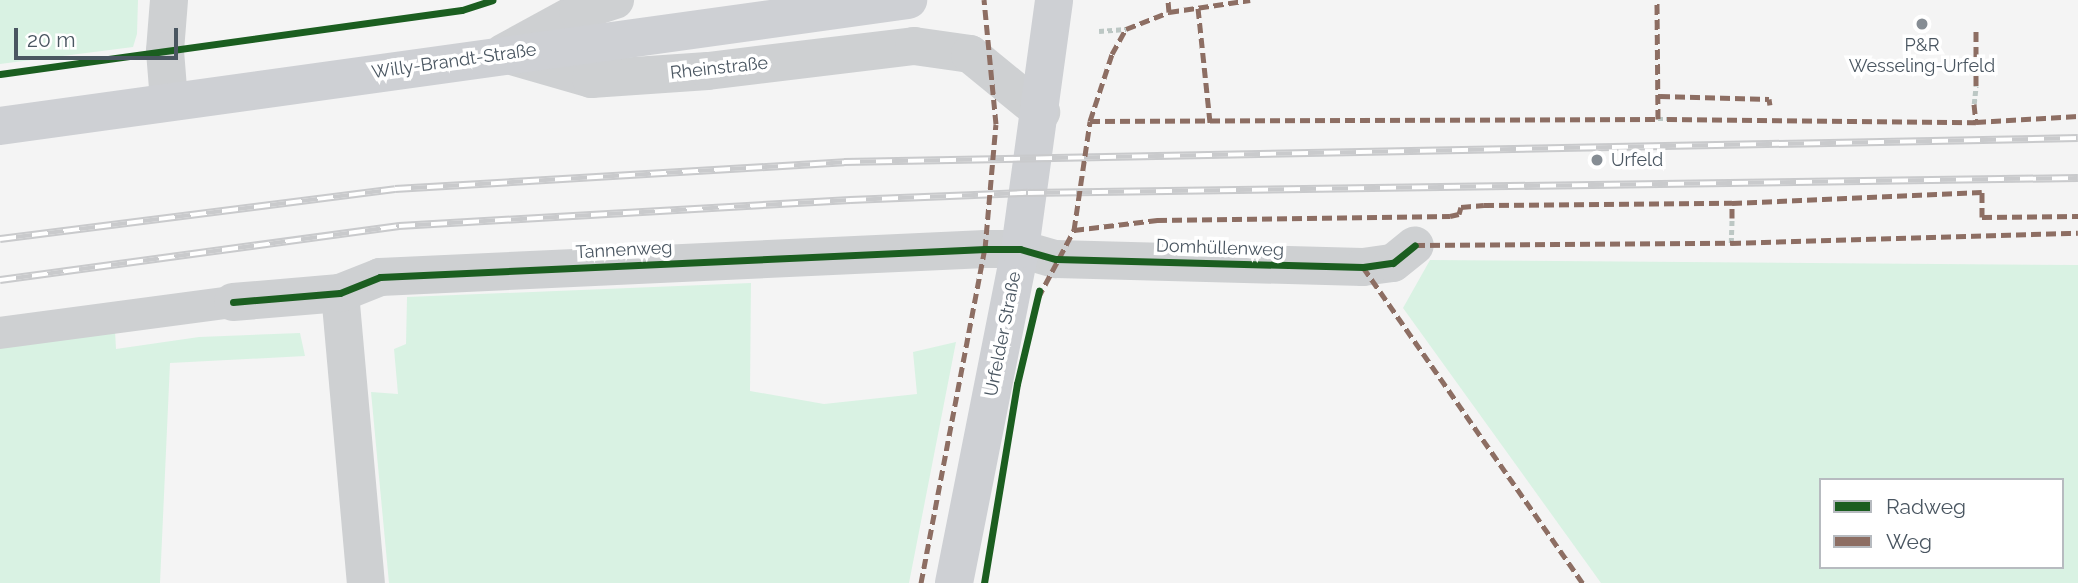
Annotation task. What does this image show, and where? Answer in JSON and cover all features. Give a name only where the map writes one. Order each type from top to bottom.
[{"type":"main road","name":"Willy-Brandt-Straße","points":[[0,126],[503,53],[908,0]]},
{"type":"main road","name":"Urfelder Straße","points":[[954,583],[1020,249],[1041,112],[1054,0]]},
{"type":"street","points":[[169,0],[165,51],[169,101]]},
{"type":"street","points":[[503,53],[578,12],[615,0]]},
{"type":"street","name":"Rheinstraße","points":[[503,53],[591,79],[708,71],[914,46],[970,54],[1041,112]]},
{"type":"street","name":"Domhüllenweg","points":[[1020,249],[1056,259],[1363,267],[1393,263],[1415,245]]},
{"type":"street","name":"Tannenweg","points":[[233,303],[341,293],[380,277],[1020,249]]},
{"type":"street","points":[[341,293],[366,583]]},
{"type":"lane","points":[[0,333],[233,303]]},
{"type":"path","points":[[1975,104],[1976,86]]},
{"type":"path","points":[[1658,119],[1667,119]]},
{"type":"path","points":[[1731,243],[1732,218]]},
{"type":"green space","points":[[0,0],[138,0],[137,34],[133,47],[0,64]]},
{"type":"green space","points":[[1430,260],[2078,265],[2078,583],[1601,583],[1403,308]]},
{"type":"green space","points":[[751,283],[750,391],[824,404],[917,394],[913,352],[956,342],[909,583],[389,583],[371,392],[398,394],[394,349],[406,344],[407,297]]},
{"type":"green space","points":[[115,331],[116,349],[199,337],[300,333],[305,356],[170,363],[160,583],[0,583],[0,348]]},
{"type":"railway","points":[[0,239],[395,189],[844,162],[2078,138]]},
{"type":"railway","points":[[0,280],[399,226],[850,200],[1028,193],[2078,178]]},
{"type":"marked path","points":[[921,583],[985,249],[996,124],[984,0]]},
{"type":"marked path","points":[[1038,298],[1074,230],[1090,121],[1112,54],[1126,29],[1169,12],[1168,0]]},
{"type":"marked path","points":[[1169,12],[1250,0]]},
{"type":"marked path","points":[[1090,121],[1658,119],[1657,0]]},
{"type":"marked path","points":[[1198,8],[1210,122]]},
{"type":"marked path","points":[[1976,30],[1976,86]]},
{"type":"marked path","points":[[1660,96],[1769,99],[1770,105]]},
{"type":"marked path","points":[[1974,104],[1976,122]]},
{"type":"marked path","points":[[1667,119],[1976,122],[2078,116]]},
{"type":"marked path","points":[[1074,230],[1157,220],[1450,216],[1459,214],[1461,207],[1484,205],[1732,203],[1982,192],[1982,217],[2078,216]]},
{"type":"marked path","points":[[1732,203],[1732,218]]},
{"type":"marked path","points":[[1415,245],[1731,243],[2078,233]]},
{"type":"marked path","points":[[1363,267],[1583,583]]},
{"type":"cycle path","points":[[0,74],[462,10],[492,0]]},
{"type":"cycle path","points":[[233,302],[340,293],[380,277],[985,249],[1020,249],[1056,259],[1363,267],[1393,263],[1415,245]]},
{"type":"cycle path","points":[[984,583],[1017,384],[1039,291]]},
{"type":"place","name":"P&R Wesseling-Urfeld","points":[[1922,24]]},
{"type":"place","name":"Urfeld","points":[[1597,160]]}]
